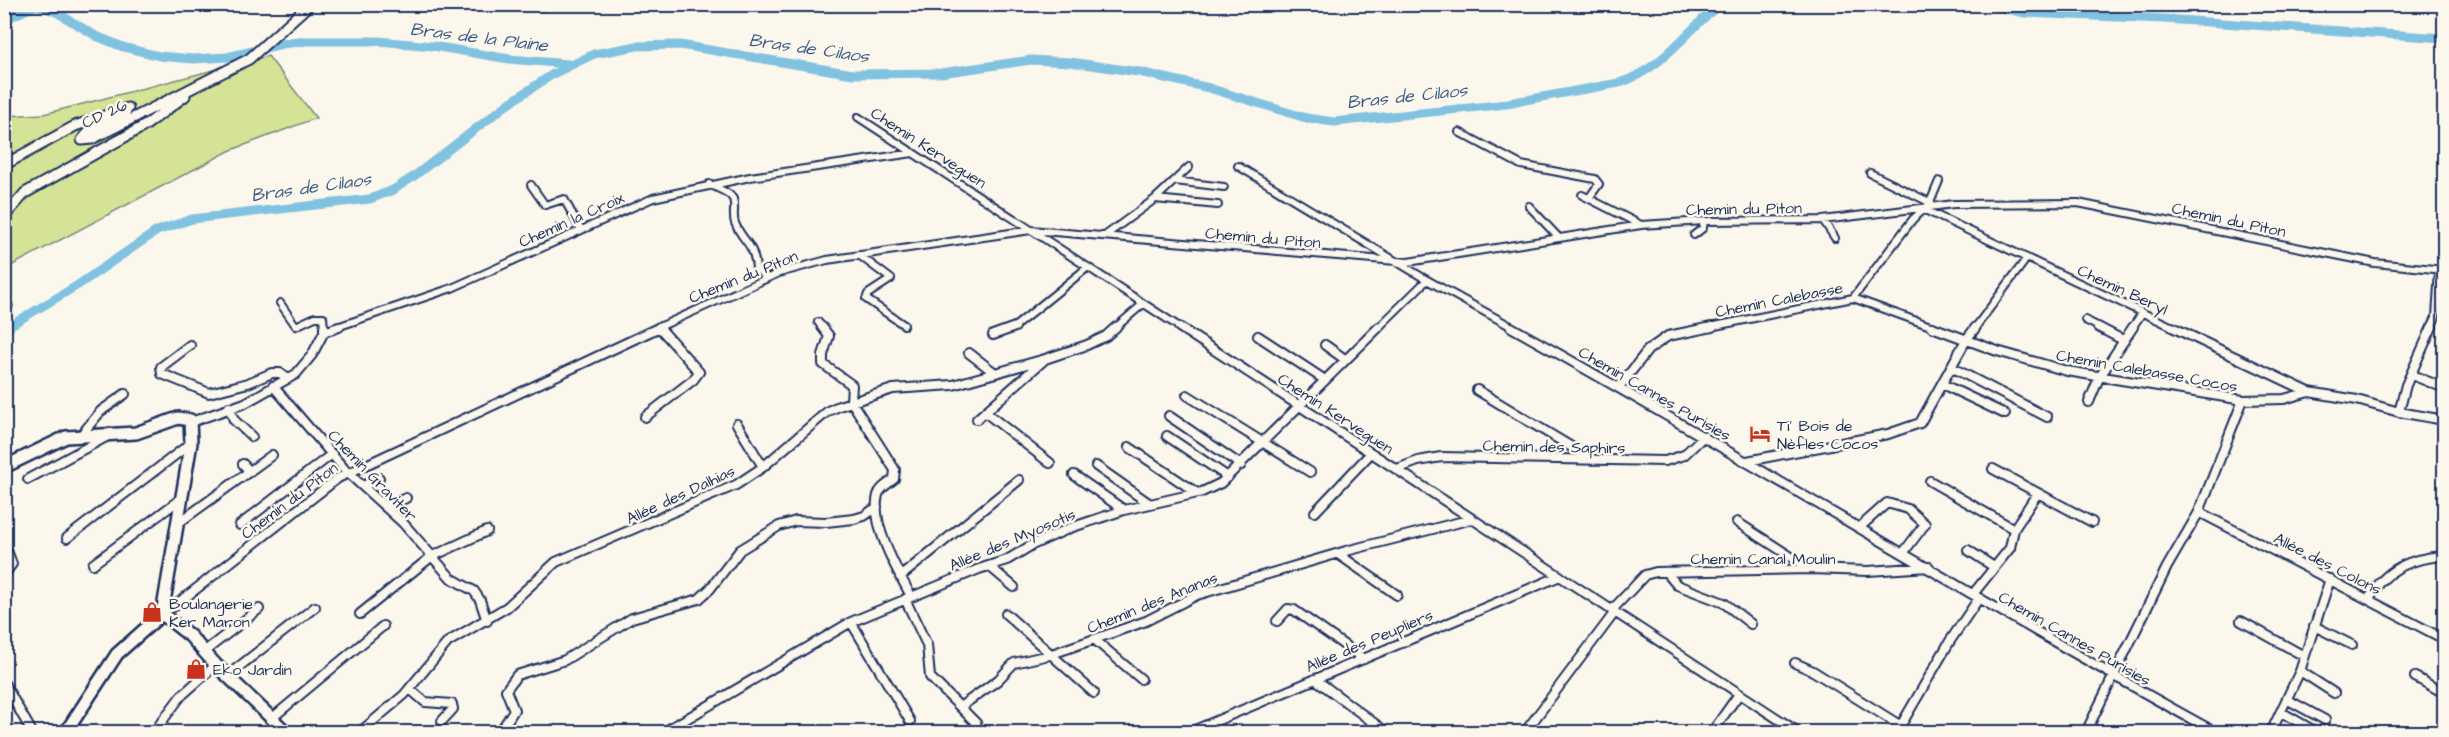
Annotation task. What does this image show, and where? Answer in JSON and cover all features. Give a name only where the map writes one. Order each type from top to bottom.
[{"type":"main road","name":"CD 26","points":[[4,165],[75,126],[128,108],[125,113],[89,132],[82,140],[92,139],[122,121],[229,70],[249,59],[310,4]]},
{"type":"main road","points":[[4,217],[25,193],[146,125],[190,93],[230,73],[229,70]]},
{"type":"main road","points":[[4,467],[59,439],[82,434],[141,432],[178,418],[185,418],[191,422],[191,443],[163,613],[117,654],[66,732]]},
{"type":"main road","points":[[163,613],[205,651],[216,665],[285,732]]},
{"type":"street","name":"Chemin Kerveguen","points":[[858,117],[1798,732]]},
{"type":"street","points":[[1459,132],[1521,165],[1595,179],[1599,184],[1585,196],[1641,225]]},
{"type":"street","name":"Chemin la Croix","points":[[324,332],[452,288],[653,198],[709,184],[913,153]]},
{"type":"street","name":"Chemin Cannes Purisies","points":[[1238,166],[1426,280],[1619,387],[2113,676],[2215,732]]},
{"type":"street","points":[[1106,236],[1155,199],[1189,167]]},
{"type":"street","points":[[1870,173],[1931,202],[1939,181]]},
{"type":"street","points":[[1175,181],[1224,187]]},
{"type":"street","points":[[709,184],[731,196],[734,201],[732,210],[734,221],[754,252],[756,269],[767,278]]},
{"type":"street","points":[[531,185],[545,205],[564,199],[581,230]]},
{"type":"street","points":[[1155,199],[1218,205]]},
{"type":"street","name":"Chemin Calebasse","points":[[1619,387],[1648,350],[1668,336],[1853,298],[1913,219],[1931,202]]},
{"type":"street","name":"Chemin du Piton","points":[[163,613],[347,472],[767,278],[813,263],[859,255],[1031,230],[1397,262],[1641,225],[1704,221],[1823,220],[1924,210],[1954,204],[2078,203],[2375,263],[2442,270]]},
{"type":"street","points":[[1529,206],[1559,238]]},
{"type":"street","name":"Chemin Beryl","points":[[1924,210],[2309,392]]},
{"type":"street","points":[[1823,220],[1835,238]]},
{"type":"street","points":[[1694,235],[1703,228],[1704,221]]},
{"type":"street","points":[[859,255],[891,279],[868,294],[866,299],[904,325]]},
{"type":"street","points":[[1746,461],[1887,434],[1912,427],[1925,417],[1966,340],[2027,258]]},
{"type":"street","points":[[993,335],[1014,327],[1088,267]]},
{"type":"street","points":[[2399,412],[2403,393],[2436,317],[2442,270]]},
{"type":"street","name":"Allée des Myosotis","points":[[664,732],[851,622],[1007,560],[1032,545],[1070,528],[1124,510],[1213,488],[1241,465],[1426,280]]},
{"type":"street","name":"Chemin Calebasse Cocos","points":[[1853,298],[2032,362],[2099,378],[2243,400],[2284,399],[2309,392],[2357,400],[2399,412],[2445,420]]},
{"type":"street","points":[[191,422],[245,403],[296,374],[308,360],[324,332],[323,317],[315,317],[296,326],[280,303]]},
{"type":"street","name":"Allée des Dalhias","points":[[360,732],[410,688],[448,642],[487,621],[513,603],[556,562],[720,493],[763,467],[828,411],[851,401],[893,389],[953,385],[1087,345],[1106,336],[1143,304]]},
{"type":"street","points":[[2090,402],[2099,378],[2142,313]]},
{"type":"street","points":[[2085,320],[2123,340]]},
{"type":"street","points":[[818,322],[829,336],[823,355],[823,364],[852,385],[851,401],[896,473],[894,479],[881,489],[878,495],[878,507],[887,553],[900,577],[927,645],[930,677],[976,723],[979,732]]},
{"type":"street","points":[[645,417],[693,380],[699,372],[659,327]]},
{"type":"street","points":[[1258,336],[1325,380]]},
{"type":"street","points":[[190,345],[161,367],[162,374],[209,393],[249,383],[272,373],[280,372],[288,379]]},
{"type":"street","points":[[1325,345],[1346,360]]},
{"type":"street","points":[[969,353],[995,373]]},
{"type":"street","points":[[977,419],[1045,359]]},
{"type":"street","points":[[1951,367],[2048,417]]},
{"type":"street","points":[[2412,375],[2445,388]]},
{"type":"street","points":[[1942,384],[2005,414]]},
{"type":"street","name":"Chemin Graviter","points":[[273,386],[347,472],[386,507],[456,582],[474,591],[480,600],[487,621]]},
{"type":"street","points":[[1477,390],[1595,461]]},
{"type":"street","points":[[82,434],[101,411],[124,394]]},
{"type":"street","points":[[1187,395],[1310,472]]},
{"type":"street","points":[[2086,732],[2167,567],[2199,512],[2243,400]]},
{"type":"street","points":[[229,407],[234,420],[252,437]]},
{"type":"street","points":[[985,412],[1050,463]]},
{"type":"street","points":[[1169,416],[1241,465]]},
{"type":"street","points":[[737,424],[763,467]]},
{"type":"street","points":[[28,479],[113,434]]},
{"type":"street","points":[[1167,436],[1228,477]]},
{"type":"street","name":"Chemin des Saphirs","points":[[1397,470],[1418,461],[1441,457],[1595,461],[1675,459],[1704,436]]},
{"type":"street","points":[[68,538],[191,443]]},
{"type":"street","points":[[1129,447],[1197,493]]},
{"type":"street","points":[[1315,512],[1371,453]]},
{"type":"street","points":[[240,525],[332,454]]},
{"type":"street","points":[[177,524],[272,456]]},
{"type":"street","points":[[243,464],[250,472]]},
{"type":"street","points":[[1096,466],[1150,504]]},
{"type":"street","points":[[1993,469],[2092,522]]},
{"type":"street","points":[[1074,475],[1124,510]]},
{"type":"street","points":[[363,486],[379,478]]},
{"type":"street","points":[[900,577],[1019,480]]},
{"type":"street","points":[[1930,481],[2014,529]]},
{"type":"street","points":[[1795,663],[1813,671],[1899,729],[1976,596],[1994,567],[2010,548],[2014,529],[2037,494]]},
{"type":"street","points":[[93,564],[182,498]]},
{"type":"street","points":[[386,507],[406,498]]},
{"type":"street","points":[[1860,527],[1887,503],[1897,505],[1922,519],[1925,524],[1904,552]]},
{"type":"street","points":[[500,732],[514,710],[506,690],[517,675],[565,660],[632,618],[699,599],[710,589],[740,550],[779,526],[796,521],[826,522],[854,519],[878,507]]},
{"type":"street","name":"Allée des Colons","points":[[2199,512],[2445,639]]},
{"type":"street","name":"Chemin des Ananas","points":[[960,707],[998,680],[1014,663],[1049,655],[1095,640],[1146,621],[1197,595],[1338,554],[1472,519]]},
{"type":"street","points":[[1737,522],[1809,569]]},
{"type":"street","points":[[360,614],[431,557],[487,531]]},
{"type":"street","points":[[1968,550],[1994,567]]},
{"type":"street","points":[[4,575],[12,564],[8,554]]},
{"type":"street","points":[[1338,554],[1397,595]]},
{"type":"street","points":[[2369,599],[2374,589],[2405,561],[2430,556],[2445,556]]},
{"type":"street","points":[[989,566],[1014,587]]},
{"type":"street","name":"Chemin Canal Moulin","points":[[1525,732],[1614,611],[1645,576],[1666,572],[1809,569],[1868,572],[1929,567]]},
{"type":"street","points":[[1666,572],[1670,579],[1683,588],[1693,594],[1726,604],[1751,624]]},
{"type":"street","name":"Allée des Peupliers","points":[[1190,732],[1560,576]]},
{"type":"street","points":[[2271,732],[2300,671],[2330,579]]},
{"type":"street","points":[[227,676],[315,607]]},
{"type":"street","points":[[205,651],[259,609]]},
{"type":"street","points":[[1277,621],[1288,609],[1294,610],[1364,659]]},
{"type":"street","points":[[1006,614],[1094,693]]},
{"type":"street","points":[[2241,621],[2304,657]]},
{"type":"street","points":[[851,622],[910,721]]},
{"type":"street","points":[[271,719],[383,626]]},
{"type":"street","points":[[2314,626],[2352,645]]},
{"type":"street","points":[[1095,640],[1141,679]]},
{"type":"street","points":[[154,732],[181,696],[216,665]]},
{"type":"street","points":[[2300,671],[2334,693]]},
{"type":"street","points":[[2415,677],[2445,693]]},
{"type":"street","points":[[1315,679],[1386,732]]},
{"type":"street","points":[[4,683],[33,732]]},
{"type":"street","points":[[410,688],[425,702],[452,704],[453,709],[442,721]]},
{"type":"street","points":[[1712,732],[1739,694]]},
{"type":"street","points":[[2288,700],[2325,720]]},
{"type":"street","points":[[2281,712],[2316,732]]},
{"type":"green space","points":[[537,4],[547,11],[340,9],[345,5]]},
{"type":"green space","points":[[268,56],[316,118],[229,151],[5,269],[5,116],[44,114]]},
{"type":"waterway","points":[[56,12],[97,4]]},
{"type":"waterway","name":"Bras de Cilaos","points":[[6,328],[78,285],[157,231],[192,219],[370,199],[393,190],[508,104],[553,74],[594,54],[637,46],[680,45],[853,74],[941,73],[1031,60],[1070,62],[1139,72],[1209,88],[1306,118],[1334,122],[1498,105],[1619,83],[1634,77],[1661,59],[1720,4]]},
{"type":"waterway","name":"Bras de Cilaos","points":[[1983,4],[2025,13],[2164,19],[2444,38]]},
{"type":"waterway","points":[[4,8],[31,5]]},
{"type":"waterway","name":"Bras de la Plaine","points":[[4,20],[37,5],[56,12],[96,36],[123,47],[159,56],[193,59],[227,57],[282,44],[307,41],[378,41],[433,46],[509,59],[568,64]]},
{"type":"waterway","name":"Bras de Cilaos","points":[[4,330],[9,327]]},
{"type":"place","name":"Ti' Bois de Nèfles Cocos","points":[[1760,434]]},
{"type":"place","name":"Boulangerie Ker Maron","points":[[152,612]]},
{"type":"place","name":"Eko Jardin","points":[[196,669]]}]
